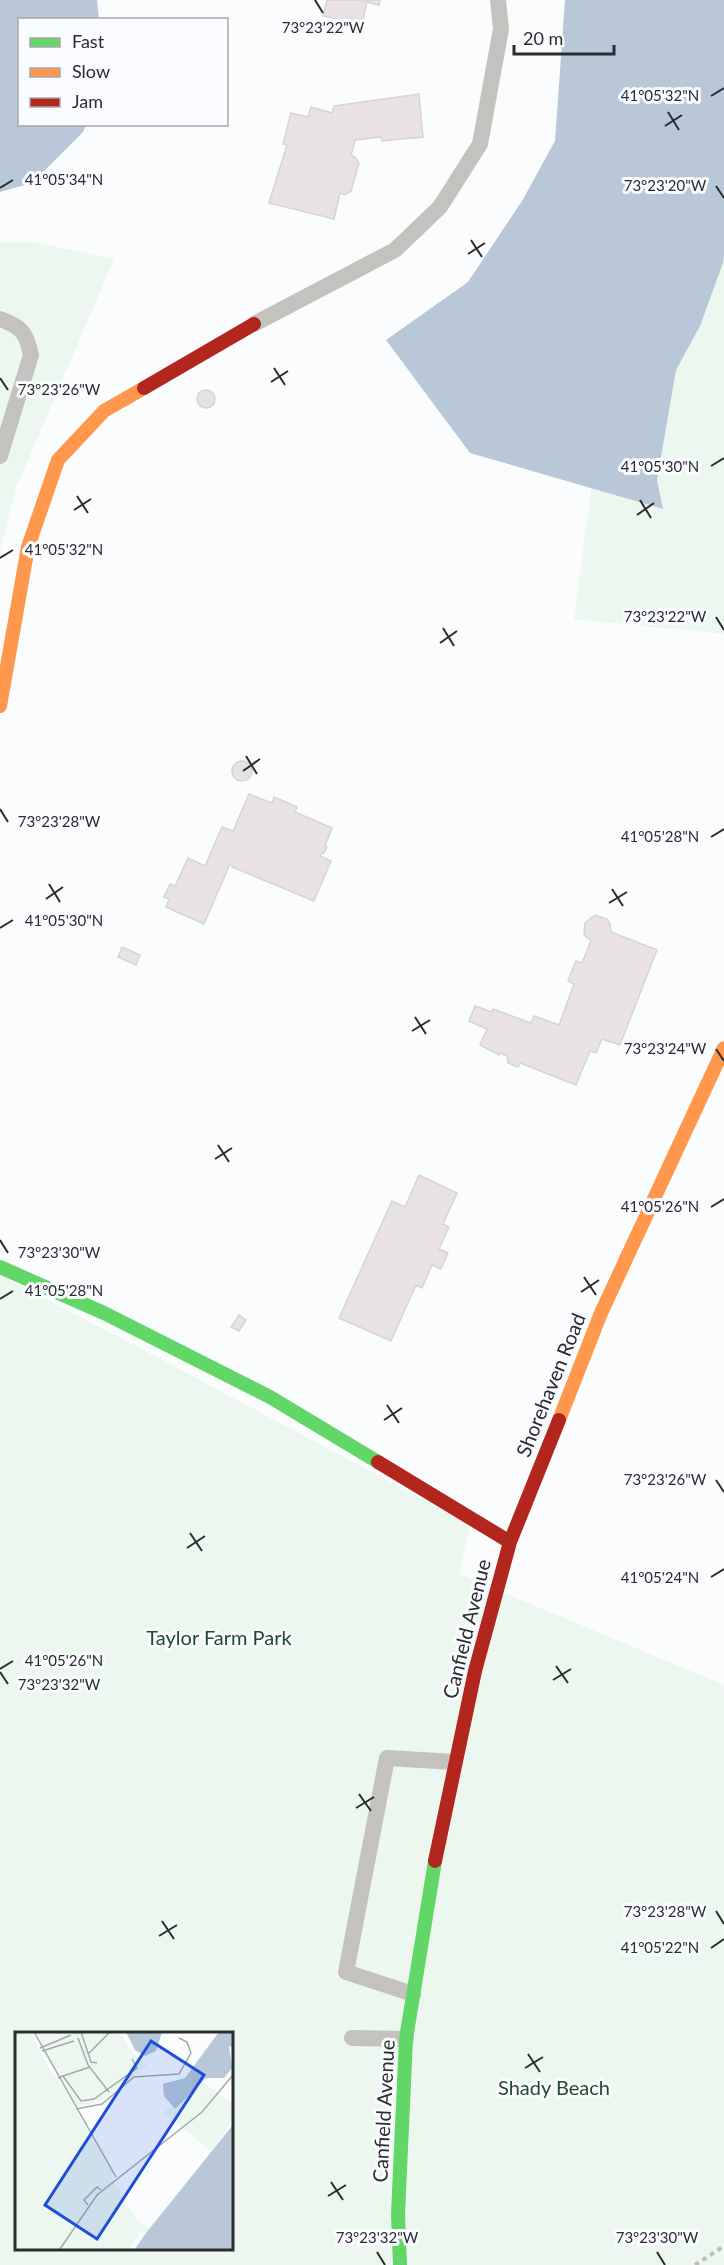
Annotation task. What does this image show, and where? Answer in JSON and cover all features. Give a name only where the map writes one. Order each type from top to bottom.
[{"type":"street","points":[[0,706],[28,547],[57,460],[104,411],[254,324]]},
{"type":"street","name":"Shorehaven Road","points":[[510,1542],[601,1313],[724,1048]]},
{"type":"street","name":"Canfield Avenue","points":[[0,1266],[104,1313],[270,1397],[510,1542],[475,1671],[439,1835],[406,2039],[398,2214],[400,2265]]},
{"type":"lane","points":[[254,324],[395,250],[440,207],[480,144],[501,29],[498,0]]},
{"type":"lane","points":[[0,319],[21,328],[28,341],[31,355],[0,456]]},
{"type":"lane","points":[[413,1994],[346,1972],[387,1758],[455,1762]]},
{"type":"lane","points":[[352,2038],[406,2039]]},
{"type":"path","points":[[695,2265],[724,2246]]},
{"type":"green space","points":[[647,66],[724,70],[724,634],[574,619]]},
{"type":"green space","points":[[0,242],[33,242],[114,259],[16,488],[0,550]]},
{"type":"green space","name":"Taylor Farm Park","points":[[0,1275],[471,1525],[459,1574],[724,1685],[724,2265],[0,2265]]},
{"type":"water","points":[[0,0],[97,0],[99,18],[18,18],[18,126],[86,126],[83,132],[32,183],[0,192]]},
{"type":"water","points":[[565,0],[724,0],[724,255],[700,326],[676,370],[657,480],[663,509],[470,453],[386,340],[468,282],[522,201],[555,141]]},
{"type":"building","points":[[327,0],[380,0],[379,5],[367,2],[362,24],[323,16]]},
{"type":"building","points":[[419,94],[423,137],[382,141],[381,137],[355,140],[351,155],[359,163],[351,191],[345,195],[340,193],[334,219],[269,203],[287,145],[283,144],[291,113],[308,117],[311,107],[332,113],[334,106]]},
{"type":"building","points":[[202,390],[210,390],[215,395],[213,406],[202,408],[197,403],[197,395]]},
{"type":"building","points":[[238,761],[246,761],[252,767],[252,775],[246,781],[238,781],[232,775],[232,767]]},
{"type":"building","points":[[249,794],[272,803],[274,797],[297,807],[295,812],[332,828],[325,846],[327,847],[320,856],[331,861],[314,901],[232,867],[230,864],[204,924],[166,907],[169,899],[164,897],[170,884],[175,886],[188,858],[205,866],[222,827],[233,831]]},
{"type":"building","points":[[595,915],[607,919],[611,932],[657,950],[620,1045],[602,1039],[596,1053],[590,1051],[576,1085],[520,1063],[518,1067],[508,1063],[507,1056],[500,1053],[499,1055],[480,1045],[487,1029],[469,1021],[475,1006],[492,1012],[493,1009],[531,1023],[534,1016],[559,1025],[574,984],[568,981],[576,961],[582,963],[591,941],[584,935],[585,923]]},
{"type":"building","points":[[122,947],[140,955],[136,965],[118,957]]},
{"type":"building","points":[[419,1175],[457,1193],[443,1224],[449,1227],[439,1249],[448,1253],[441,1269],[432,1265],[422,1288],[416,1285],[391,1341],[339,1318],[392,1201],[405,1207]]},
{"type":"building","points":[[239,1315],[246,1320],[239,1331],[231,1327]]},
{"type":"traffic: fast","points":[[0,1267],[104,1313],[270,1397],[378,1462]]},
{"type":"traffic: fast","points":[[400,2265],[398,2214],[406,2039],[435,1861]]},
{"type":"traffic: slow","points":[[0,706],[28,547],[58,460],[104,411],[144,388]]},
{"type":"traffic: slow","points":[[559,1420],[601,1313],[724,1048]]},
{"type":"traffic: jam","points":[[144,388],[254,324]]},
{"type":"traffic: jam","points":[[435,1861],[475,1671],[510,1542],[559,1420]]},
{"type":"traffic: jam","points":[[378,1462],[510,1542]]},
{"type":"park label","name":"Shady Beach","points":[[554,2088]]}]
